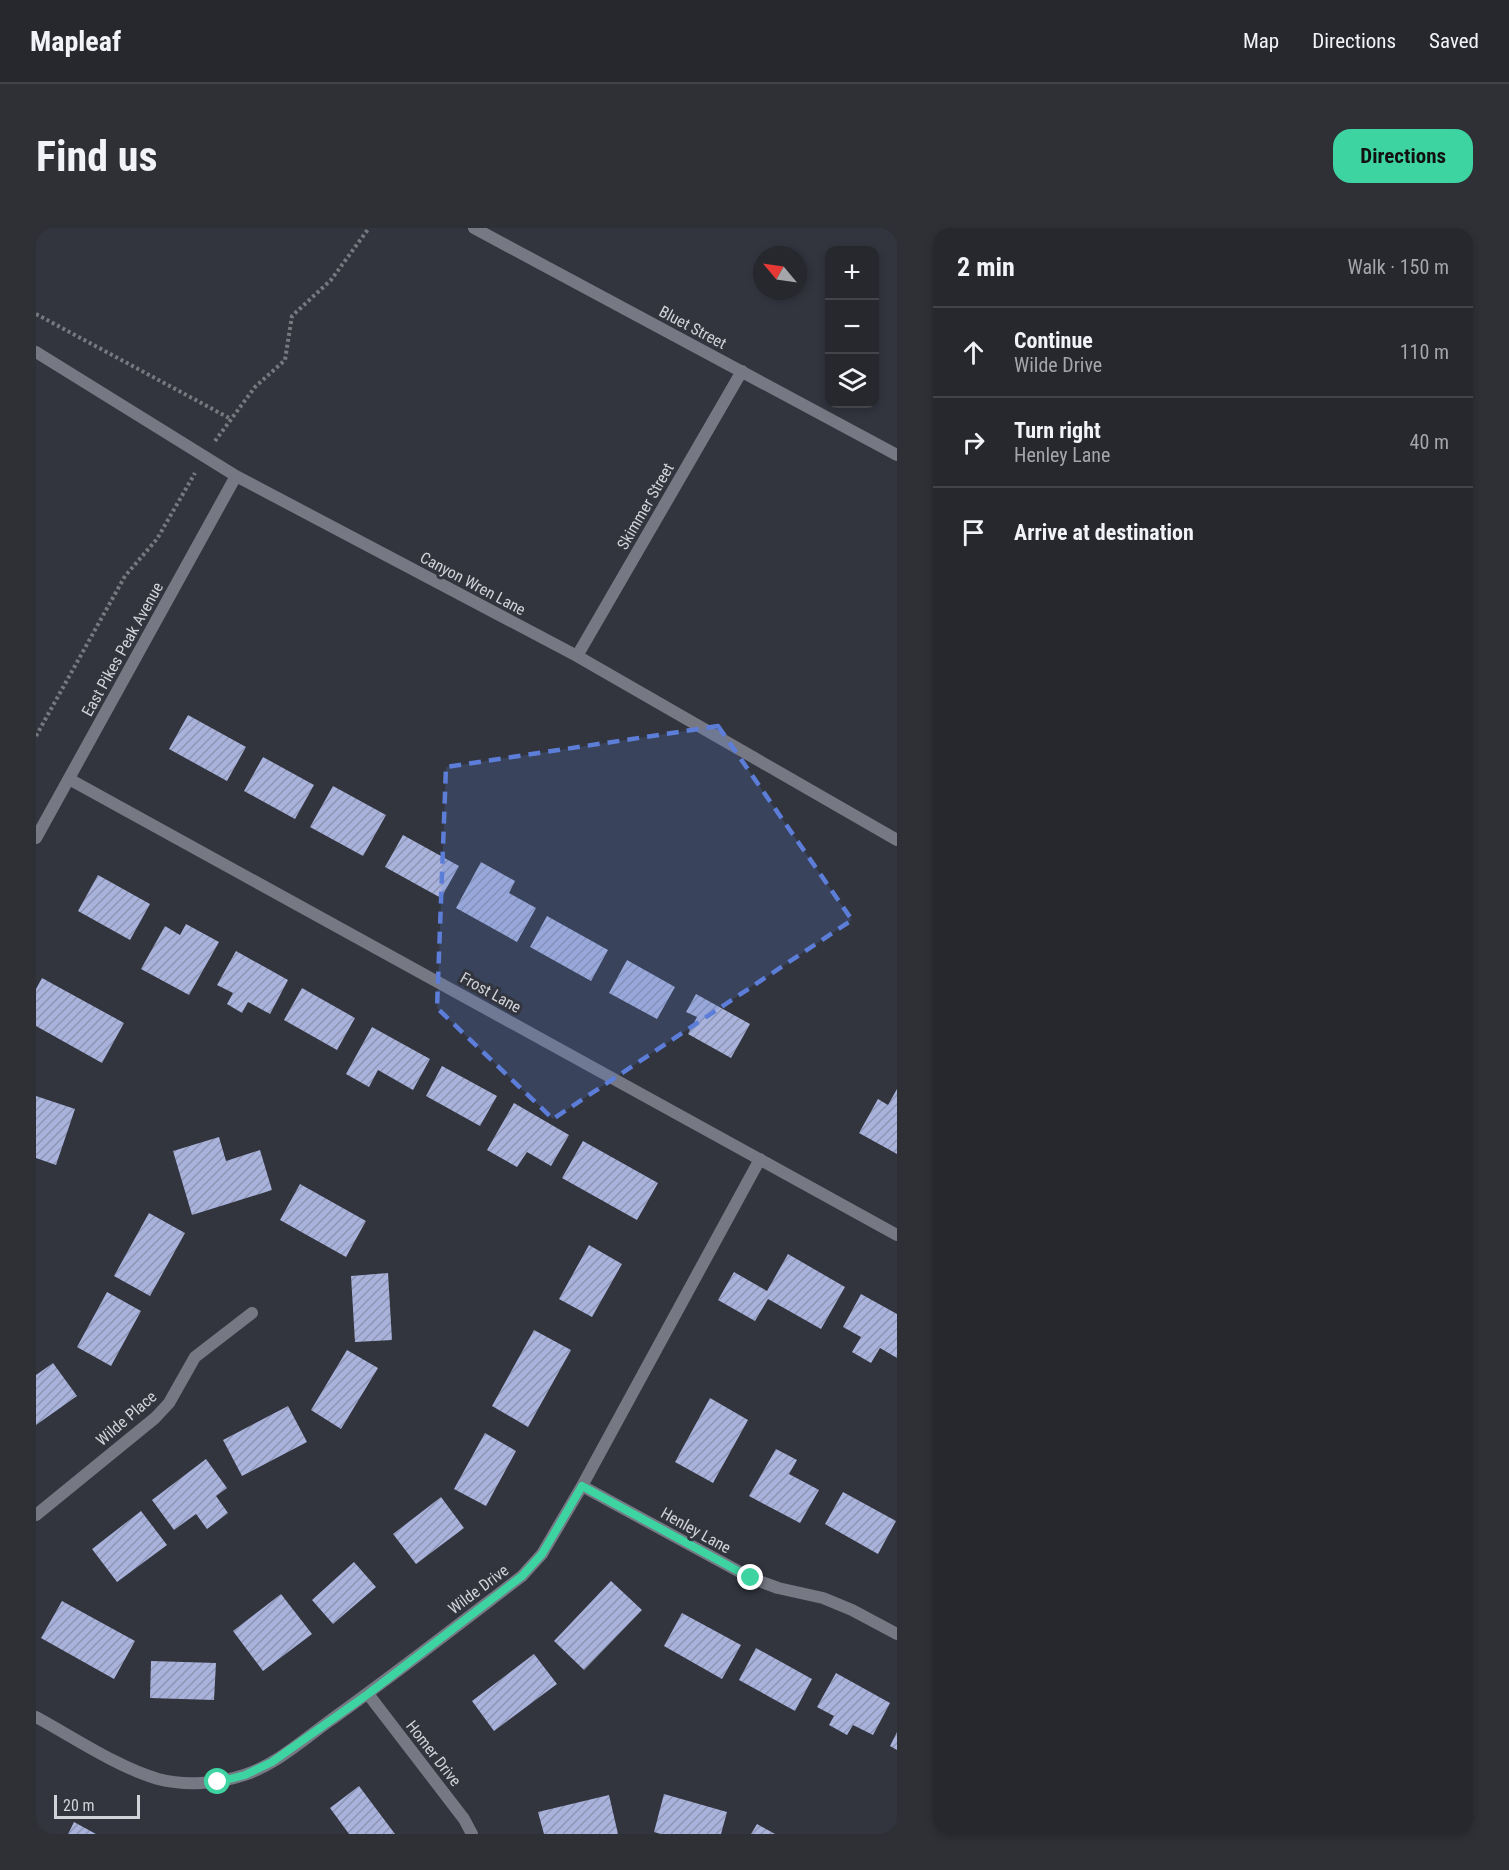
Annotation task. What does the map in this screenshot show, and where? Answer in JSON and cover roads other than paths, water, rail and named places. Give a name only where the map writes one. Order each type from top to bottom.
[{"type":"street","name":"Bluet Street","points":[[474,228],[897,454]]},
{"type":"street","name":"Canyon Wren Lane","points":[[36,351],[236,476],[578,656],[897,840]]},
{"type":"street","name":"Skimmer Street","points":[[578,656],[742,371]]},
{"type":"street","name":"East Pikes Peak Avenue","points":[[36,838],[236,476]]},
{"type":"street","name":"Frost Lane","points":[[69,779],[897,1235]]},
{"type":"street","name":"Wilde Drive","points":[[36,1717],[128,1767],[159,1779],[187,1783],[218,1782],[245,1775],[272,1762],[368,1694],[522,1576],[542,1554],[582,1486],[760,1159]]},
{"type":"street","name":"Wilde Place","points":[[36,1515],[155,1418],[169,1403],[195,1357],[252,1312]]},
{"type":"street","name":"Henley Lane","points":[[582,1486],[751,1578],[778,1588],[823,1598],[852,1610],[897,1634]]},
{"type":"street","name":"Homer Drive","points":[[368,1694],[464,1819],[472,1834]]}]
